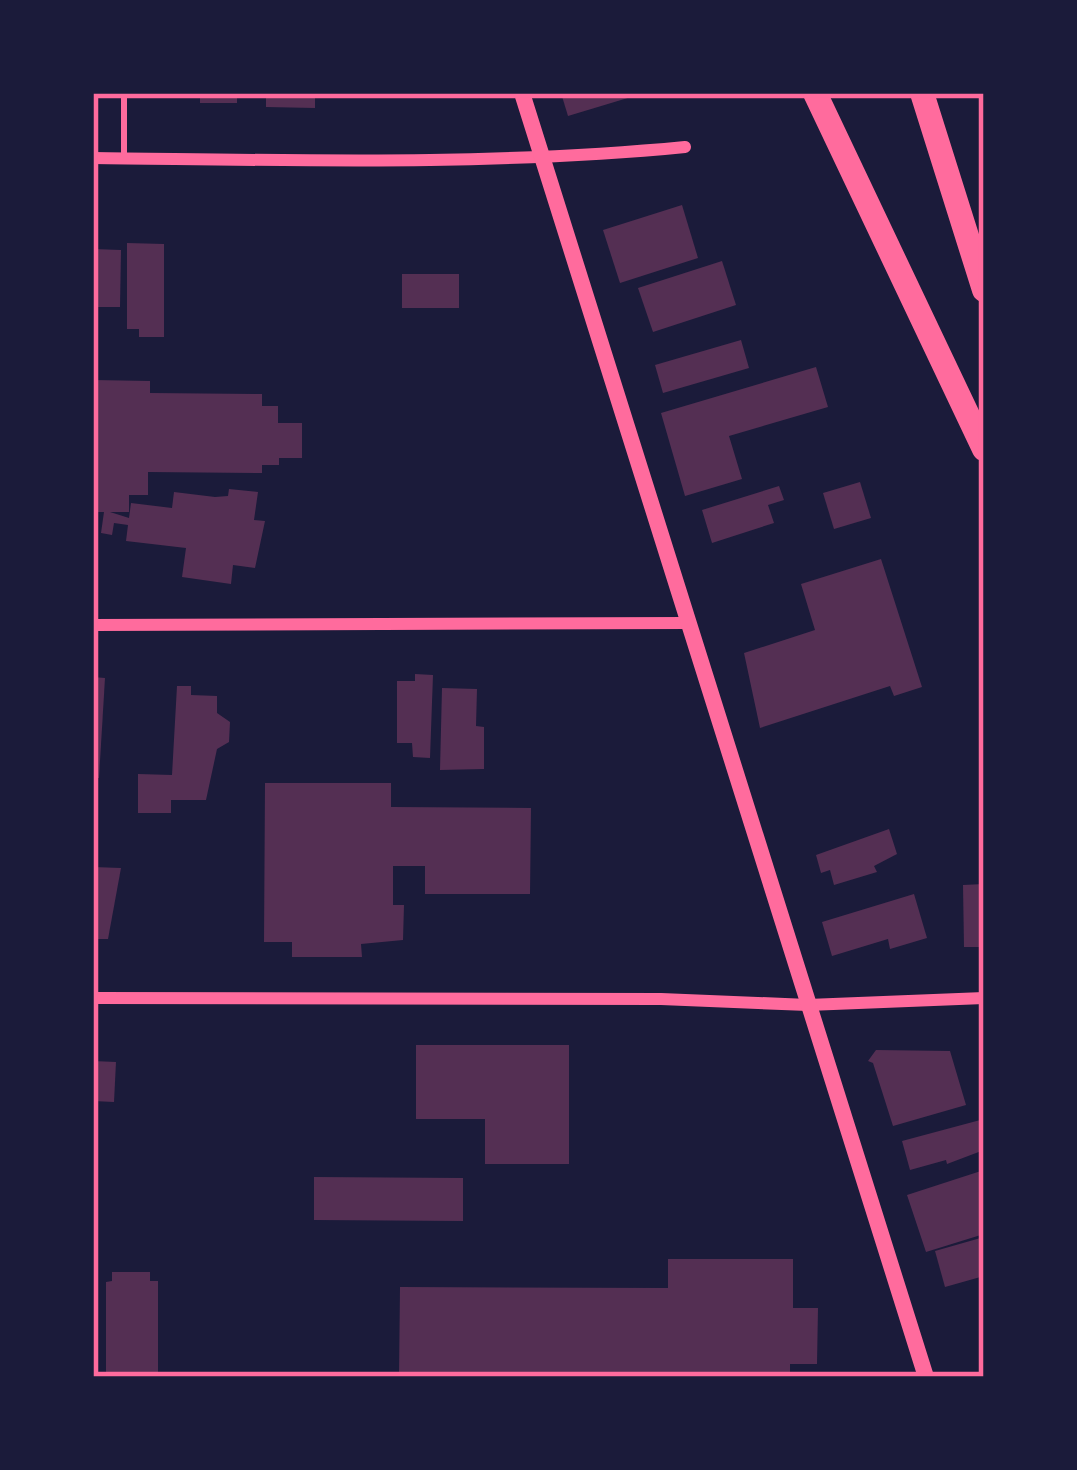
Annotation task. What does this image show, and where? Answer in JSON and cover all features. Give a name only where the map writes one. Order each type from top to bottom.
[{"type":"highway","points":[[815,93],[984,449]]},
{"type":"highway","points":[[922,93],[984,290]]},
{"type":"street","points":[[522,93],[926,1377]]},
{"type":"street","points":[[93,158],[542,157],[685,147]]},
{"type":"street","points":[[93,626],[688,623]]},
{"type":"street","points":[[93,998],[661,999],[808,1005],[984,998]]},
{"type":"lane","points":[[124,93],[124,158]]},
{"type":"building","points":[[200,93],[237,93],[237,103],[200,103]]},
{"type":"building","points":[[266,93],[315,93],[315,108],[266,107]]},
{"type":"building","points":[[561,93],[641,93],[641,94],[568,116]]},
{"type":"building","points":[[682,205],[698,258],[620,283],[603,230]]},
{"type":"building","points":[[127,243],[164,244],[164,337],[139,337],[139,329],[127,329]]},
{"type":"building","points":[[93,249],[121,250],[120,307],[93,307]]},
{"type":"building","points":[[722,261],[736,305],[653,332],[638,288]]},
{"type":"building","points":[[402,274],[459,274],[459,308],[402,308]]},
{"type":"building","points":[[741,340],[749,368],[663,393],[655,365]]},
{"type":"building","points":[[816,367],[828,407],[729,436],[742,479],[685,496],[661,413]]},
{"type":"building","points":[[93,380],[150,381],[150,393],[262,394],[262,406],[278,406],[278,423],[302,423],[302,458],[279,458],[279,465],[262,465],[262,473],[148,472],[148,495],[129,495],[129,512],[110,512],[129,518],[131,503],[172,508],[174,492],[215,497],[228,496],[229,489],[258,492],[254,520],[265,521],[255,568],[233,565],[231,584],[182,577],[186,548],[126,541],[128,525],[114,523],[112,535],[101,533],[104,512],[93,512]]},
{"type":"building","points":[[860,482],[871,518],[834,529],[823,493]]},
{"type":"building","points":[[779,486],[784,500],[768,505],[774,523],[712,543],[702,510]]},
{"type":"building","points":[[881,559],[922,687],[894,696],[890,686],[760,728],[744,653],[815,630],[801,584]]},
{"type":"building","points":[[415,674],[433,675],[430,758],[413,757],[412,743],[397,743],[397,681],[415,681]]},
{"type":"building","points":[[93,677],[105,678],[99,778],[93,778]]},
{"type":"building","points":[[177,686],[191,686],[191,695],[217,696],[217,713],[230,722],[229,742],[217,749],[206,800],[171,800],[171,813],[138,813],[138,774],[172,775]]},
{"type":"building","points":[[442,688],[477,689],[476,726],[484,727],[484,769],[440,770]]},
{"type":"building","points":[[265,783],[391,783],[391,807],[531,808],[530,894],[425,894],[425,866],[393,866],[393,905],[404,905],[403,940],[361,944],[362,957],[292,957],[292,942],[264,942]]},
{"type":"building","points":[[889,829],[897,854],[874,866],[877,872],[834,885],[830,870],[821,873],[816,855]]},
{"type":"building","points":[[93,867],[121,868],[108,939],[93,939]]},
{"type":"building","points":[[984,884],[984,947],[964,947],[963,885]]},
{"type":"building","points":[[914,894],[927,938],[890,949],[888,939],[832,956],[822,922]]},
{"type":"building","points":[[416,1045],[569,1045],[569,1164],[485,1164],[485,1119],[416,1119]]},
{"type":"building","points":[[876,1050],[950,1051],[966,1105],[893,1126],[873,1063],[868,1061]]},
{"type":"building","points":[[93,1061],[116,1062],[114,1102],[93,1101]]},
{"type":"building","points":[[984,1119],[984,1150],[947,1164],[946,1160],[910,1170],[902,1141]]},
{"type":"building","points":[[984,1170],[984,1234],[926,1252],[907,1195]]},
{"type":"building","points":[[314,1177],[463,1178],[463,1221],[314,1220]]},
{"type":"building","points":[[984,1237],[984,1276],[945,1287],[935,1251]]},
{"type":"building","points":[[668,1259],[793,1259],[793,1308],[818,1308],[817,1364],[790,1364],[790,1377],[399,1377],[400,1287],[668,1288]]},
{"type":"building","points":[[112,1272],[150,1272],[150,1281],[158,1281],[158,1377],[106,1377],[106,1282],[112,1281]]}]
